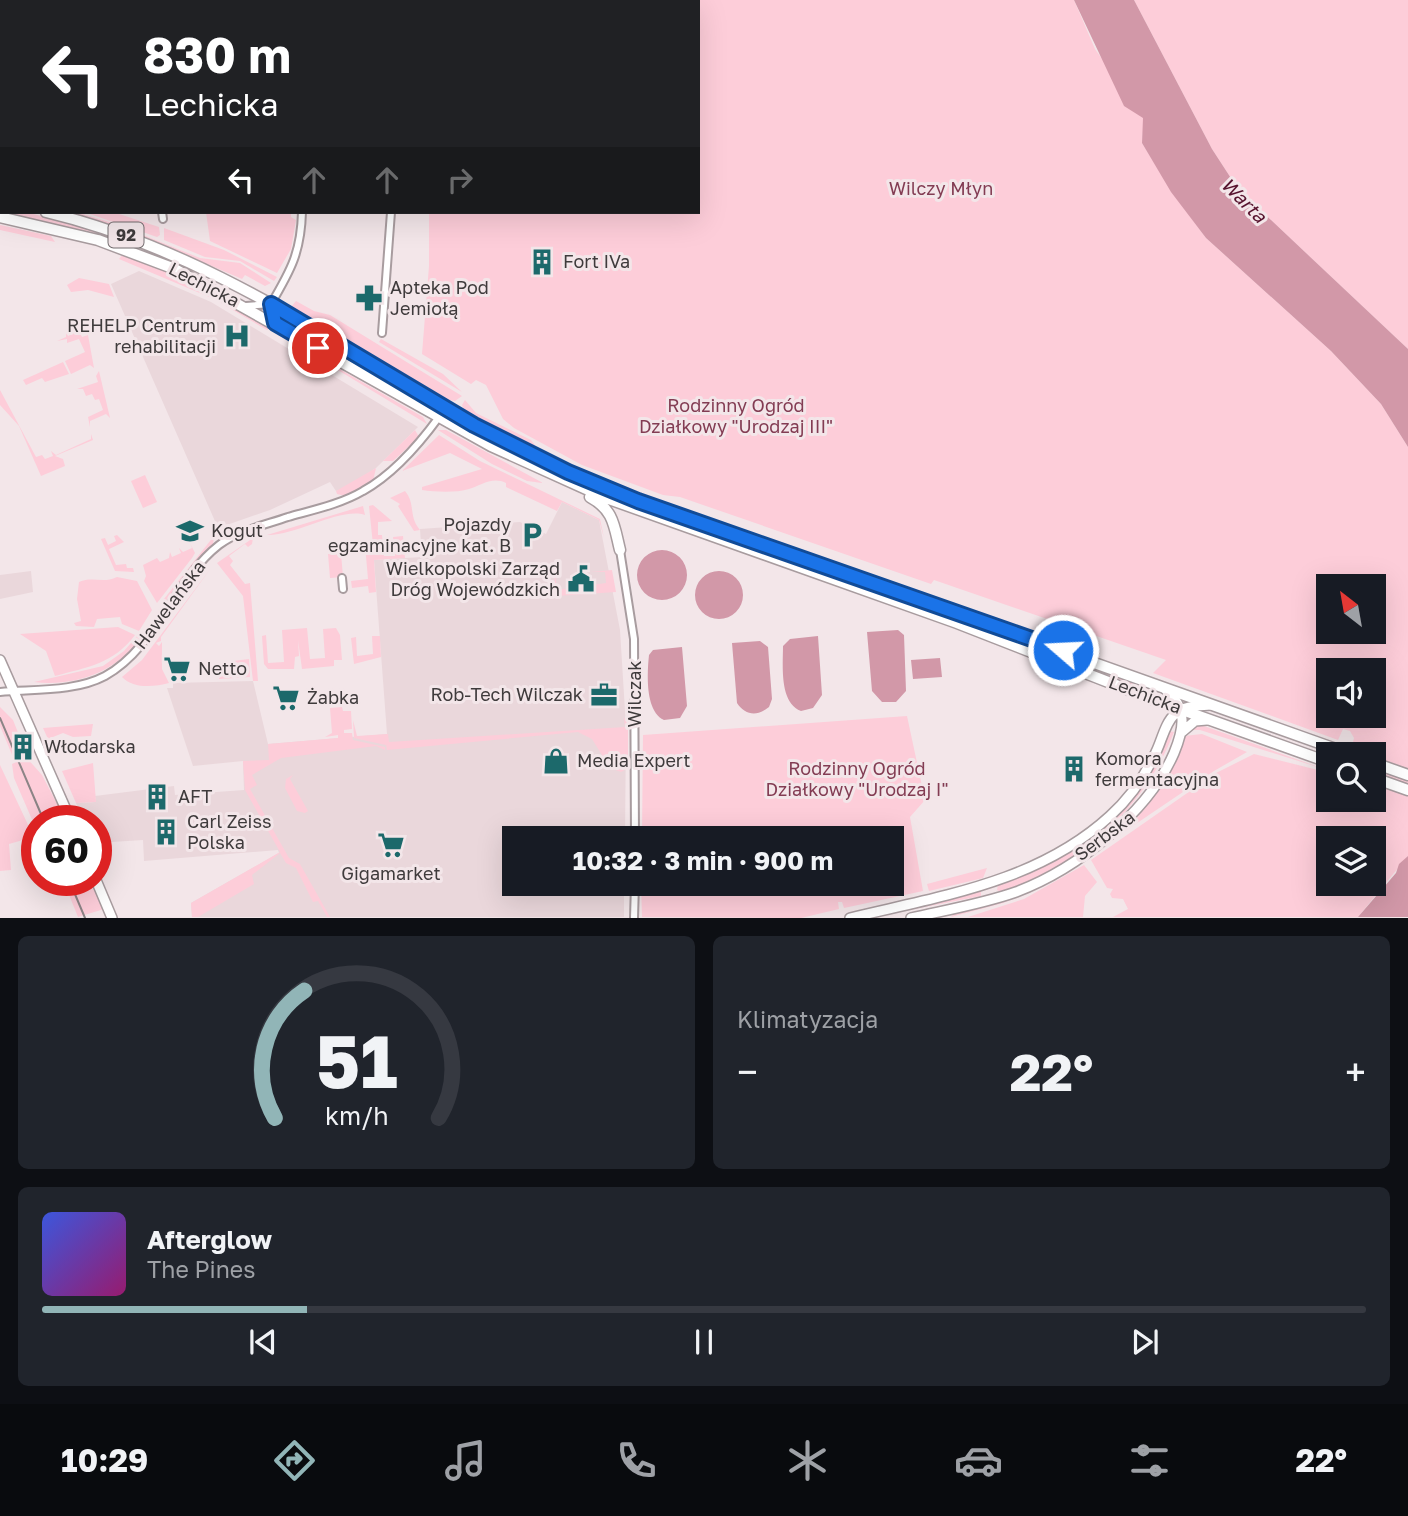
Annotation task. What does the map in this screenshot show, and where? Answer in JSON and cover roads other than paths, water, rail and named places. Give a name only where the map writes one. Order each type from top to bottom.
[{"type":"main road","name":"Lechicka","points":[[52,214],[153,245],[214,272],[483,430],[568,472],[638,501],[1317,742]]},
{"type":"main road","name":"Lechicka","points":[[0,216],[62,230],[128,250],[182,272],[439,417],[556,478],[624,505],[989,635],[1157,701],[1316,758]]},
{"type":"main road","points":[[556,478],[606,508],[614,520],[620,550]]},
{"type":"main road","points":[[1386,767],[1408,775]]},
{"type":"main road","points":[[1386,782],[1408,790]]},
{"type":"street","points":[[275,323],[271,304],[298,253],[302,214]]},
{"type":"street","points":[[382,332],[391,214]]},
{"type":"street","points":[[246,306],[271,304]]},
{"type":"street","name":"Hawelańska","points":[[13,690],[89,683],[114,671],[131,656],[200,564],[217,547],[248,530],[342,501],[365,490],[385,475],[439,417]]},
{"type":"street","name":"Wilczak","points":[[620,550],[634,639],[635,826]]},
{"type":"street","points":[[342,578],[343,589]]},
{"type":"street","points":[[0,660],[64,805]]},
{"type":"street","points":[[1153,682],[1170,692],[1182,709],[1215,704]]},
{"type":"street","points":[[0,692],[13,690]]},
{"type":"street","points":[[1157,701],[1166,713],[1167,726]]},
{"type":"street","name":"Serbska","points":[[850,918],[987,884],[1044,862],[1097,827],[1127,799],[1141,780],[1167,726],[1182,709]]},
{"type":"street","name":"Serbska","points":[[911,918],[991,900],[1047,877],[1134,815],[1163,775],[1182,732],[1182,709]]},
{"type":"street","points":[[1182,732],[1195,721],[1209,720]]},
{"type":"street","points":[[987,884],[991,900]]},
{"type":"street","points":[[103,896],[112,918]]},
{"type":"street","points":[[634,918],[635,896]]},
{"type":"water","name":"Warta","points":[[1074,0],[1134,0],[1212,149],[1238,189],[1408,349],[1408,447],[1381,404],[1331,351],[1206,238],[1171,192],[1142,143],[1143,118],[1124,106]]},
{"type":"water","points":[[662,550],[679,558],[687,575],[679,592],[662,600],[645,592],[637,575],[645,558]]},
{"type":"water","points":[[719,571],[736,578],[743,595],[736,612],[719,619],[702,612],[695,595],[702,578]]},
{"type":"water","points":[[898,630],[904,635],[906,691],[896,702],[882,702],[872,691],[867,632]]},
{"type":"water","points":[[818,636],[822,695],[813,708],[801,711],[794,707],[786,692],[783,646],[790,639]]},
{"type":"water","points":[[760,641],[768,647],[772,699],[765,710],[752,713],[737,703],[732,643]]},
{"type":"water","points":[[682,647],[687,706],[680,718],[664,720],[653,709],[650,700],[649,655],[653,650]]},
{"type":"water","points":[[940,658],[942,677],[913,679],[911,660]]},
{"type":"water","points":[[1408,856],[1408,917],[1358,917],[1376,896],[1386,896],[1386,885],[1396,873],[1399,864]]},
{"type":"tram line","points":[[0,718],[37,805]]},
{"type":"tram line","points":[[76,896],[85,918]]},
{"type":"place","name":"Fort IVa","points":[[542,262]]},
{"type":"place","name":"Apteka Pod Jemiołą","points":[[369,298]]},
{"type":"place","name":"REHELP Centrum rehabilitacji","points":[[237,336]]},
{"type":"place","name":"Kogut","points":[[190,531]]},
{"type":"place","name":"Pojazdy egzaminacyjne kat. B","points":[[532,535]]},
{"type":"place","name":"Wielkopolski Zarząd Dróg Wojewódzkich","points":[[581,579]]},
{"type":"place","name":"Netto","points":[[177,669]]},
{"type":"place","name":"Rob-Tech Wilczak","points":[[604,695]]},
{"type":"place","name":"Żabka","points":[[286,698]]},
{"type":"place","name":"Włodarska","points":[[23,747]]},
{"type":"place","name":"Media Expert","points":[[556,761]]},
{"type":"place","name":"Komora fermentacyjna","points":[[1074,769]]},
{"type":"place","name":"AFT","points":[[157,797]]},
{"type":"place","name":"Carl Zeiss Polska","points":[[166,832]]},
{"type":"place","name":"Gigamarket","points":[[391,845]]},
{"type":"park label","name":"Wilczy Młyn","points":[[941,189]]},
{"type":"park label","name":"Rodzinny Ogród Działkowy \"Urodzaj III\"","points":[[736,416]]},
{"type":"park label","name":"Rodzinny Ogród Działkowy \"Urodzaj I\"","points":[[857,779]]}]
